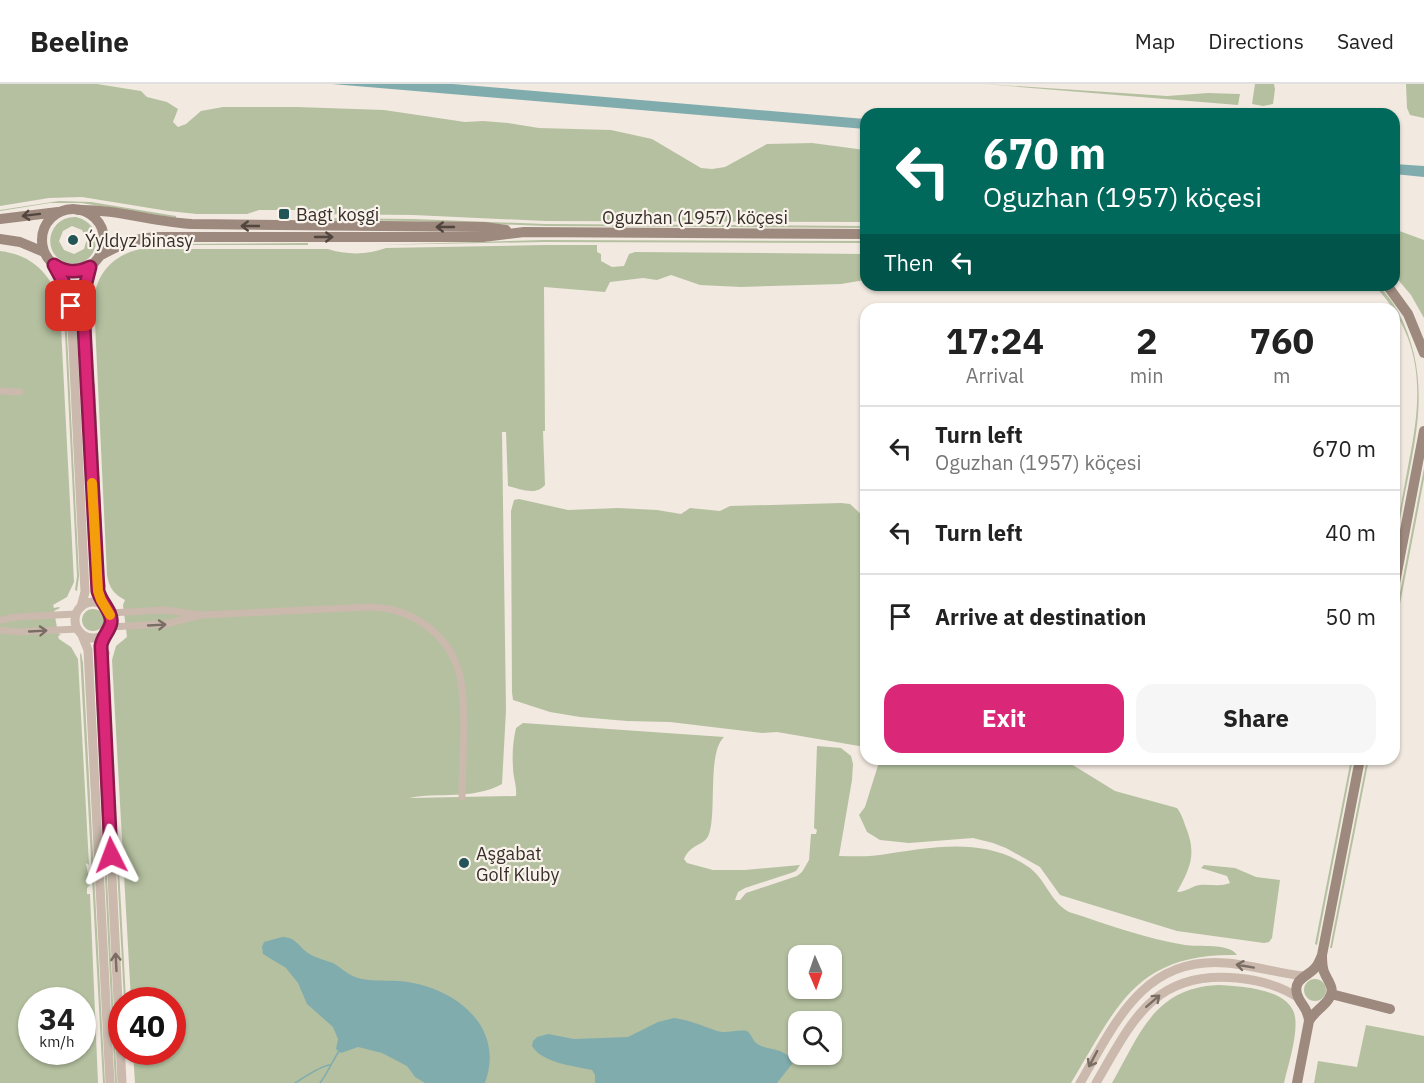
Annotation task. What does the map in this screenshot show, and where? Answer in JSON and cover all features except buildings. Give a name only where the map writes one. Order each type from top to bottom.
[{"type":"main road","name":"Oguzhan (1957) köçesi","points":[[0,219],[78,210],[106,211],[167,222],[203,225],[484,227],[524,232],[860,234]]},
{"type":"main road","points":[[78,210],[93,216],[102,229],[105,239],[101,255]]},
{"type":"main road","points":[[62,212],[49,221],[44,231],[42,242],[45,252],[54,265],[64,270],[75,272],[90,267]]},
{"type":"main road","name":"Oguzhan (1957) köçesi","points":[[90,267],[101,255],[126,242],[148,238],[483,237],[524,232]]},
{"type":"main road","points":[[0,239],[20,242],[45,252]]},
{"type":"main road","points":[[1391,291],[1408,314],[1424,352]]},
{"type":"main road","points":[[1400,557],[1424,431]]},
{"type":"main road","points":[[1309,1021],[1297,986],[1306,974],[1316,967],[1322,955],[1359,765]]},
{"type":"main road","points":[[1297,1083],[1309,1021],[1331,994],[1331,985],[1325,975],[1322,955]]},
{"type":"main road","points":[[1306,974],[1318,972],[1325,975]]},
{"type":"main road","points":[[1331,994],[1390,1009]]},
{"type":"main road","points":[[1301,1001],[1315,1007],[1323,1005]]},
{"type":"street","points":[[54,265],[66,287],[71,306],[85,592],[75,621],[88,651],[111,1083]]},
{"type":"street","points":[[90,267],[83,311],[98,591],[111,619],[101,646],[122,1083]]},
{"type":"street","points":[[0,391],[20,392]]},
{"type":"street","points":[[0,620],[78,610],[92,602],[106,609],[165,610],[202,615],[378,607],[401,612],[425,624],[441,638],[450,651],[460,676],[462,797]]},
{"type":"street","points":[[0,630],[80,632],[94,638],[107,630],[166,624],[202,615]]},
{"type":"street","points":[[1080,1083],[1122,1013],[1147,986],[1168,974],[1193,965],[1218,963],[1306,974]]},
{"type":"street","points":[[1096,1083],[1117,1046],[1146,1007],[1166,990],[1180,983],[1210,977],[1245,978],[1279,987],[1301,1001]]},
{"type":"green space","points":[[0,84],[97,84],[141,91],[147,97],[167,102],[178,109],[173,122],[178,127],[186,124],[201,111],[223,107],[297,107],[384,110],[465,122],[483,121],[539,128],[611,130],[652,139],[701,168],[712,169],[725,167],[767,144],[812,143],[860,149],[860,222],[546,221],[413,215],[308,214],[296,210],[259,210],[247,214],[197,214],[82,197],[49,198],[0,206]]},
{"type":"green space","points":[[984,84],[1167,96],[1208,93],[1240,94],[1238,105]]},
{"type":"green space","points":[[1255,84],[1274,84],[1273,104],[1263,106],[1252,104]]},
{"type":"green space","points":[[1406,84],[1424,84],[1424,118],[1410,115],[1407,108]]},
{"type":"green space","points":[[59,201],[91,202],[176,216],[176,218],[81,203],[50,203],[0,211]]},
{"type":"green space","points":[[76,217],[93,229],[96,246],[87,260],[68,263],[53,253],[51,237],[53,229],[66,218]],"holes":[[[72,226],[82,230],[87,239],[84,249],[74,254],[64,250],[59,241],[63,231]]]},
{"type":"green space","points":[[313,218],[414,219],[546,224],[860,226],[860,228],[546,226],[313,220]]},
{"type":"green space","points":[[1400,231],[1424,240],[1424,318],[1411,295],[1400,282]]},
{"type":"green space","points":[[544,240],[860,241],[860,243],[544,242],[375,245]]},
{"type":"green space","points":[[308,243],[308,245],[180,245],[180,244]]},
{"type":"green space","points":[[597,245],[601,261],[612,267],[624,266],[629,254],[635,252],[860,254],[860,281],[841,284],[741,287],[700,285],[671,275],[657,280],[643,278],[610,282],[605,292],[544,287],[545,485],[533,491],[508,486],[506,432],[502,432],[506,710],[502,784],[468,794],[409,798],[516,796],[513,748],[516,728],[523,723],[724,737],[716,756],[709,834],[704,841],[690,850],[684,859],[687,863],[713,870],[745,870],[800,865],[796,871],[738,892],[735,900],[740,900],[746,893],[797,876],[802,872],[809,860],[811,834],[816,834],[817,830],[814,828],[817,746],[841,748],[851,756],[853,764],[839,856],[875,856],[937,847],[974,847],[992,851],[1027,866],[1039,877],[1057,902],[1069,912],[1156,939],[1185,945],[1221,947],[1237,955],[1202,957],[1174,963],[1152,975],[1133,990],[1117,1009],[1071,1083],[135,1083],[134,1065],[186,1065],[186,987],[130,987],[112,660],[116,646],[127,637],[123,605],[125,600],[113,590],[107,575],[95,292],[102,274],[108,267],[122,255],[141,249],[328,249],[357,253],[386,248]]},
{"type":"green space","points":[[0,251],[22,257],[40,268],[52,285],[60,307],[74,582],[67,597],[53,605],[54,608],[60,608],[54,611],[58,633],[61,635],[58,636],[59,639],[71,647],[78,659],[89,865],[86,863],[90,885],[87,888],[87,894],[90,894],[94,987],[18,987],[18,1065],[96,1065],[96,1036],[98,1083],[0,1083]]},
{"type":"green space","points":[[1379,291],[1383,291],[1392,303],[1388,303]]},
{"type":"green space","points":[[64,314],[66,314],[79,576],[77,591],[75,590],[77,576]]},
{"type":"green space","points":[[77,314],[79,314],[92,590],[91,590]]},
{"type":"green space","points":[[1400,316],[1413,348],[1416,367],[1411,346],[1400,321]]},
{"type":"green space","points":[[1416,367],[1419,404],[1415,442],[1400,521],[1400,510],[1414,436]]},
{"type":"green space","points":[[95,383],[106,587],[104,588],[92,386]]},
{"type":"green space","points":[[1424,468],[1424,479],[1400,604],[1400,593]]},
{"type":"green space","points":[[519,499],[568,510],[618,508],[681,514],[690,508],[720,511],[730,506],[850,504],[860,513],[860,746],[777,732],[762,733],[670,722],[580,717],[550,712],[513,700],[511,511],[514,500]]},
{"type":"green space","points":[[93,609],[103,616],[104,620],[97,630],[93,631],[83,624],[82,620],[89,610]]},
{"type":"green space","points":[[108,651],[110,652],[108,661],[125,987],[123,987],[106,661]]},
{"type":"green space","points":[[94,652],[96,652],[112,987],[110,987]]},
{"type":"green space","points":[[81,653],[83,663],[105,1083],[103,1083]]},
{"type":"green space","points":[[878,765],[1073,765],[1115,791],[1177,808],[1189,835],[1191,860],[1177,892],[1200,885],[1230,883],[1227,876],[1201,868],[1204,865],[1235,868],[1256,877],[1280,880],[1272,938],[1269,942],[1264,943],[1177,931],[1060,895],[1040,867],[1006,848],[973,838],[909,843],[880,840],[867,832],[859,815],[865,807]]},
{"type":"green space","points":[[1350,765],[1352,765],[1317,945],[1315,944]]},
{"type":"green space","points":[[1366,765],[1368,765],[1332,948],[1330,948]]},
{"type":"green space","points":[[1315,979],[1323,982],[1326,990],[1323,998],[1315,1001],[1307,998],[1304,990],[1307,982]]},
{"type":"green space","points":[[1218,985],[1264,991],[1285,1000],[1291,1008],[1296,1024],[1284,1083],[1112,1083],[1141,1031],[1164,1004],[1196,988]]},
{"type":"green space","points":[[1366,1025],[1424,1036],[1424,1083],[1314,1083],[1318,1061],[1357,1067]]},
{"type":"green space","points":[[114,1065],[116,1065],[117,1083],[115,1083]]},
{"type":"water","points":[[332,84],[453,84],[860,119],[860,129]]},
{"type":"water","points":[[1400,164],[1424,166],[1424,177],[1400,175]]},
{"type":"water","points":[[282,937],[294,940],[311,955],[333,963],[353,976],[426,986],[460,1003],[483,1029],[488,1045],[489,1063],[485,1083],[425,1083],[415,1077],[407,1066],[382,1053],[358,1047],[341,1053],[336,1049],[338,1039],[333,1027],[307,1004],[298,983],[286,968],[263,954],[264,942]]},
{"type":"water","points":[[674,1018],[721,1032],[747,1031],[761,1046],[786,1054],[788,1065],[791,1065],[777,1083],[595,1083],[592,1070],[551,1060],[537,1052],[532,1046],[537,1037],[548,1034],[574,1039],[628,1037],[658,1022]]},
{"type":"waterway","points":[[320,1083],[339,1051]]},
{"type":"waterway","points":[[295,1083],[318,1069],[330,1065]]},
{"type":"slow traffic","points":[[92,483],[98,591],[110,615]]},
{"type":"place","name":"Bagt koşgi","points":[[284,214]]},
{"type":"place","name":"Ýyldyz binasy","points":[[73,240]]},
{"type":"place","name":"Aşgabat Golf Kluby","points":[[464,863]]},
{"type":"route","points":[[71,306],[66,287],[54,265],[75,272],[90,267],[83,307],[98,591],[111,619],[110,627],[105,633],[101,646],[111,855]]}]
